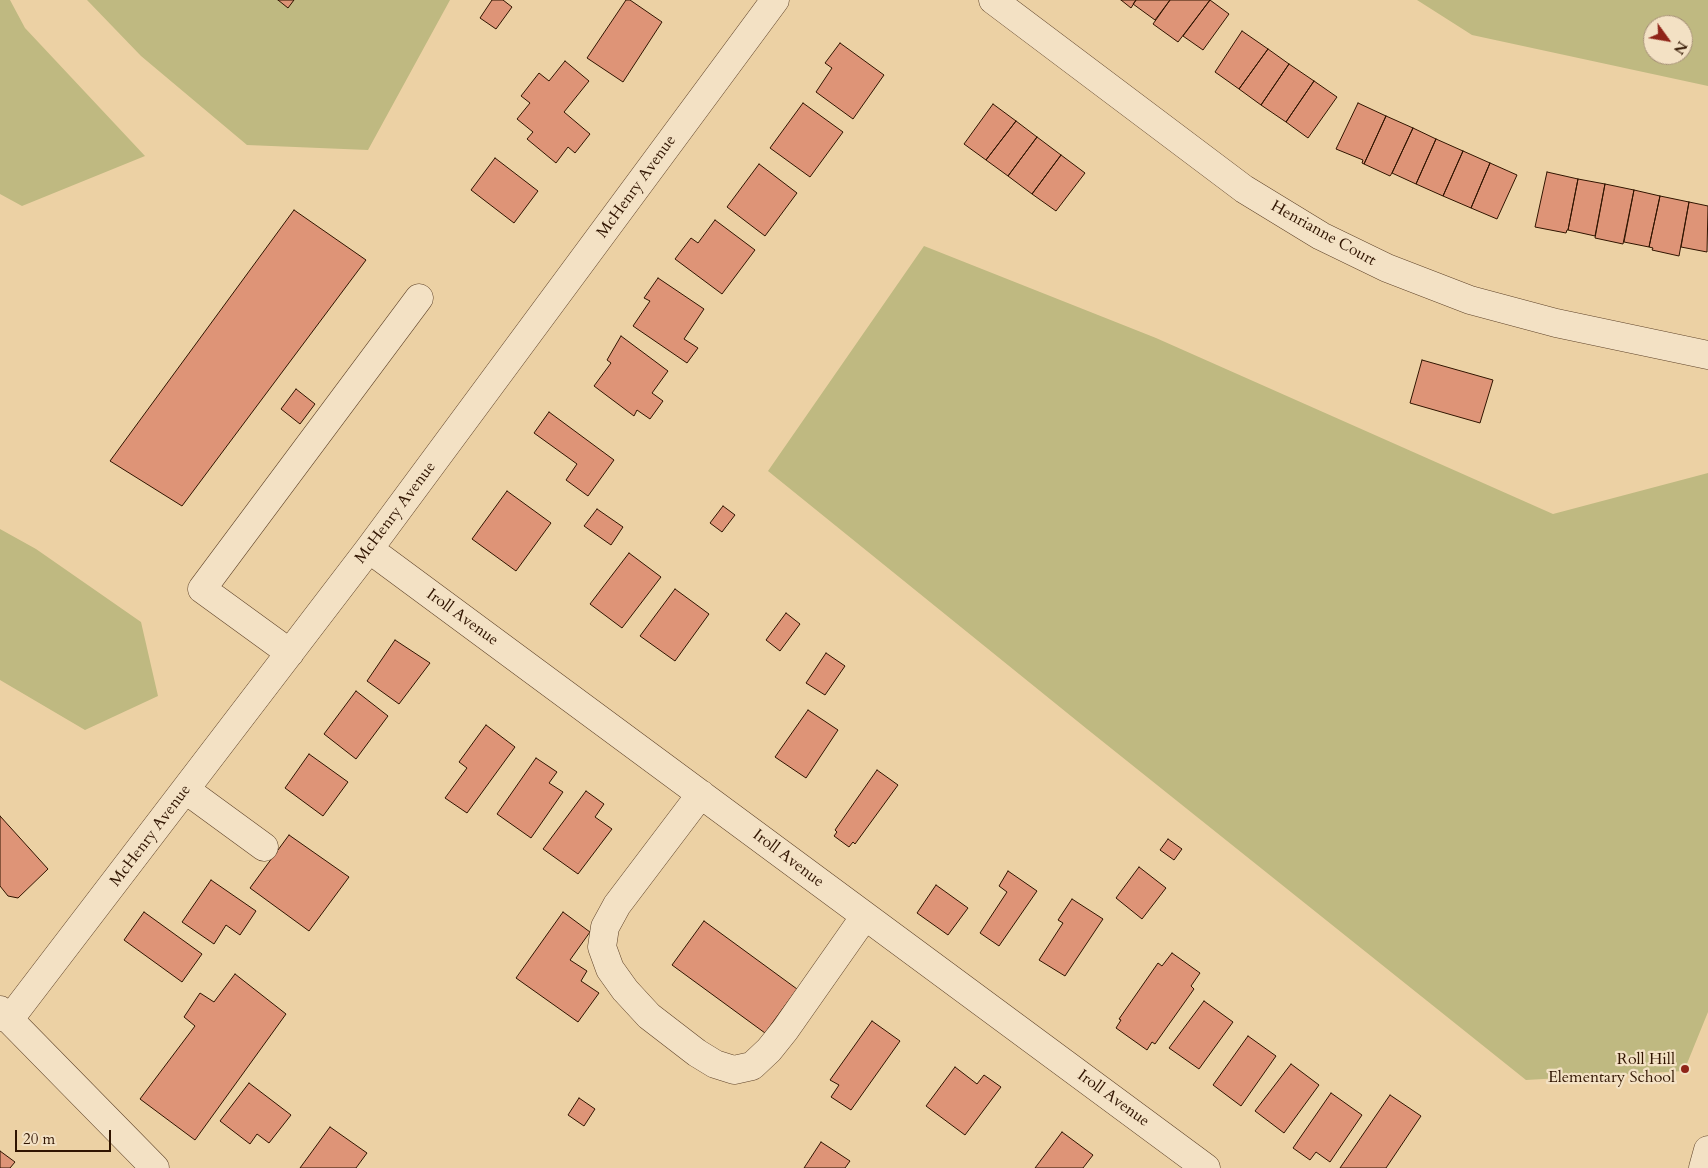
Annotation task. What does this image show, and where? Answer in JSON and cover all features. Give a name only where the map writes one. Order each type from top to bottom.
[{"type":"street","name":"McHenry Avenue","points":[[5,1015],[186,790],[370,549],[775,0]]},
{"type":"street","name":"Henrianne Court","points":[[992,0],[1244,189],[1320,236],[1387,268],[1470,300],[1556,323],[1708,355]]},
{"type":"street","points":[[290,653],[202,588],[419,298]]},
{"type":"street","name":"Iroll Avenue","points":[[370,549],[1206,1168]]},
{"type":"street","points":[[186,790],[264,847]]},
{"type":"street","points":[[700,794],[617,905],[605,927],[602,947],[610,969],[625,990],[649,1016],[697,1053],[715,1064],[734,1070],[752,1066],[785,1030],[866,916]]},
{"type":"street","points":[[5,1015],[155,1168]]},
{"type":"street","points":[[1703,1168],[1708,1150]]},
{"type":"shaded area","points":[[0,0],[10,0],[25,28],[145,156],[22,206],[0,194]]},
{"type":"shaded area","points":[[87,0],[450,0],[368,150],[247,145],[141,56]]},
{"type":"shaded area","points":[[1417,0],[1708,0],[1708,86],[1472,35]]},
{"type":"shaded area","points":[[924,246],[1156,338],[1553,514],[1708,473],[1708,1012],[1684,1071],[1526,1080],[768,471]]},
{"type":"shaded area","points":[[0,529],[36,549],[141,622],[158,696],[85,730],[0,680]]},
{"type":"building","points":[[278,0],[294,0],[288,8]]},
{"type":"building","points":[[492,0],[503,0],[512,7],[496,29],[480,18]]},
{"type":"building","points":[[626,0],[630,0],[662,22],[623,82],[587,58]]},
{"type":"building","points":[[1121,0],[1136,0],[1131,8]]},
{"type":"building","points":[[1136,0],[1170,0],[1155,20],[1133,4]]},
{"type":"building","points":[[1170,0],[1210,0],[1178,42],[1153,24]]},
{"type":"building","points":[[1210,0],[1229,14],[1203,50],[1183,36]]},
{"type":"building","points":[[1242,31],[1268,49],[1239,89],[1215,72]]},
{"type":"building","points":[[840,43],[884,75],[853,119],[816,92],[832,68],[825,63]]},
{"type":"building","points":[[1268,49],[1289,64],[1261,105],[1239,89]]},
{"type":"building","points":[[565,61],[589,81],[564,112],[590,134],[575,153],[568,147],[556,163],[527,139],[533,132],[517,119],[530,103],[521,96],[539,73],[549,81]]},
{"type":"building","points":[[1289,64],[1314,81],[1286,122],[1261,105]]},
{"type":"building","points":[[1314,81],[1337,97],[1308,138],[1286,122]]},
{"type":"building","points":[[803,103],[843,132],[810,177],[770,148]]},
{"type":"building","points":[[1358,103],[1386,116],[1364,164],[1362,163],[1363,160],[1336,149]]},
{"type":"building","points":[[993,104],[1016,121],[986,160],[964,144]]},
{"type":"building","points":[[1386,116],[1413,128],[1390,176],[1364,164]]},
{"type":"building","points":[[1016,121],[1037,137],[1008,176],[986,160]]},
{"type":"building","points":[[1413,128],[1436,139],[1416,184],[1392,173]]},
{"type":"building","points":[[1037,137],[1061,155],[1032,194],[1008,176]]},
{"type":"building","points":[[1436,139],[1463,151],[1443,196],[1416,184]]},
{"type":"building","points":[[1463,151],[1490,163],[1471,208],[1443,196]]},
{"type":"building","points":[[1061,155],[1085,173],[1056,211],[1032,194]]},
{"type":"building","points":[[495,158],[538,191],[514,223],[471,190]]},
{"type":"building","points":[[1490,163],[1517,175],[1497,219],[1471,208]]},
{"type":"building","points":[[759,164],[797,193],[765,236],[727,207]]},
{"type":"building","points":[[1547,172],[1578,179],[1566,233],[1535,227]]},
{"type":"building","points":[[1578,179],[1605,184],[1595,236],[1568,230]]},
{"type":"building","points":[[1605,184],[1634,190],[1623,244],[1595,238]]},
{"type":"building","points":[[1634,190],[1660,196],[1649,247],[1624,242]]},
{"type":"building","points":[[1660,196],[1689,202],[1679,256],[1652,250],[1653,248],[1649,247]]},
{"type":"building","points":[[1689,202],[1708,206],[1707,252],[1681,247]]},
{"type":"building","points":[[294,210],[366,260],[182,506],[110,461]]},
{"type":"building","points":[[715,220],[755,250],[722,294],[675,259],[691,238],[698,243]]},
{"type":"building","points":[[658,278],[704,309],[684,339],[698,348],[687,363],[633,326],[650,301],[644,298]]},
{"type":"building","points":[[621,336],[668,371],[652,393],[663,401],[650,419],[637,410],[634,416],[594,386],[611,363],[607,360]]},
{"type":"building","points":[[1422,360],[1493,380],[1480,423],[1410,403]]},
{"type":"building","points":[[296,389],[315,404],[300,424],[281,409]]},
{"type":"building","points":[[549,412],[614,460],[588,496],[566,480],[577,464],[534,433]]},
{"type":"building","points":[[507,491],[551,523],[516,571],[472,539]]},
{"type":"building","points":[[723,506],[735,515],[722,532],[710,523]]},
{"type":"building","points":[[597,509],[623,527],[611,545],[584,526]]},
{"type":"building","points":[[629,553],[661,577],[622,628],[590,604]]},
{"type":"building","points":[[675,589],[709,614],[675,661],[640,636]]},
{"type":"building","points":[[786,613],[800,624],[780,651],[766,640]]},
{"type":"building","points":[[395,640],[430,663],[399,704],[367,681]]},
{"type":"building","points":[[826,653],[845,666],[825,695],[806,683]]},
{"type":"building","points":[[356,691],[388,716],[356,759],[324,734]]},
{"type":"building","points":[[808,710],[838,730],[806,778],[775,757]]},
{"type":"building","points":[[486,725],[515,747],[467,813],[445,798],[467,768],[459,762]]},
{"type":"building","points":[[309,754],[348,782],[323,816],[285,788]]},
{"type":"building","points":[[536,758],[557,772],[549,783],[563,792],[531,838],[497,814]]},
{"type":"building","points":[[877,770],[898,785],[855,844],[853,842],[849,847],[834,836],[837,832],[835,830]]},
{"type":"building","points":[[586,791],[604,804],[595,817],[612,829],[578,874],[543,849]]},
{"type":"building","points":[[0,816],[48,869],[18,898],[8,896],[0,886]]},
{"type":"building","points":[[289,835],[349,877],[309,931],[250,888]]},
{"type":"building","points":[[1168,839],[1182,849],[1174,860],[1160,850]]},
{"type":"building","points":[[1139,867],[1166,888],[1142,919],[1116,898]]},
{"type":"building","points":[[1008,871],[1037,891],[999,946],[980,933],[1007,892],[999,886]]},
{"type":"building","points":[[211,880],[256,911],[240,935],[226,925],[214,944],[182,922]]},
{"type":"building","points":[[936,885],[968,908],[948,935],[917,913]]},
{"type":"building","points":[[1072,899],[1103,919],[1065,976],[1039,960],[1063,923],[1058,920]]},
{"type":"building","points":[[144,912],[202,954],[182,982],[124,940]]},
{"type":"building","points":[[563,912],[590,932],[570,960],[587,971],[581,981],[599,993],[578,1022],[516,978]]},
{"type":"building","points":[[704,921],[797,989],[765,1033],[672,965]]},
{"type":"building","points":[[1172,953],[1200,973],[1191,986],[1194,989],[1155,1044],[1152,1042],[1147,1050],[1116,1028],[1121,1020],[1119,1019],[1158,963],[1162,966]]},
{"type":"building","points":[[235,974],[286,1014],[195,1140],[140,1099],[195,1026],[184,1017],[200,993],[214,1002]]},
{"type":"building","points":[[1204,1001],[1233,1022],[1199,1069],[1169,1048]]},
{"type":"building","points":[[872,1021],[900,1041],[851,1110],[831,1097],[839,1085],[830,1080]]},
{"type":"building","points":[[1248,1036],[1276,1056],[1241,1106],[1213,1085]]},
{"type":"building","points":[[1291,1064],[1319,1085],[1284,1133],[1255,1111]]},
{"type":"building","points":[[955,1067],[977,1084],[984,1075],[1001,1087],[965,1135],[926,1106]]},
{"type":"building","points":[[249,1083],[291,1115],[269,1143],[257,1134],[250,1144],[220,1121]]},
{"type":"building","points":[[1331,1093],[1362,1115],[1330,1162],[1316,1152],[1310,1160],[1293,1148]]},
{"type":"building","points":[[1390,1095],[1421,1116],[1386,1168],[1340,1168]]},
{"type":"building","points":[[579,1098],[595,1109],[584,1126],[568,1115]]},
{"type":"building","points":[[330,1127],[367,1153],[356,1168],[300,1168]]},
{"type":"building","points":[[1062,1132],[1093,1155],[1083,1168],[1035,1168]]},
{"type":"building","points":[[821,1142],[850,1161],[845,1168],[804,1168]]},
{"type":"building","points":[[0,1151],[15,1162],[10,1168],[0,1168]]},
{"type":"place","name":"Roll Hill Elementary School","points":[[1685,1069]]}]
